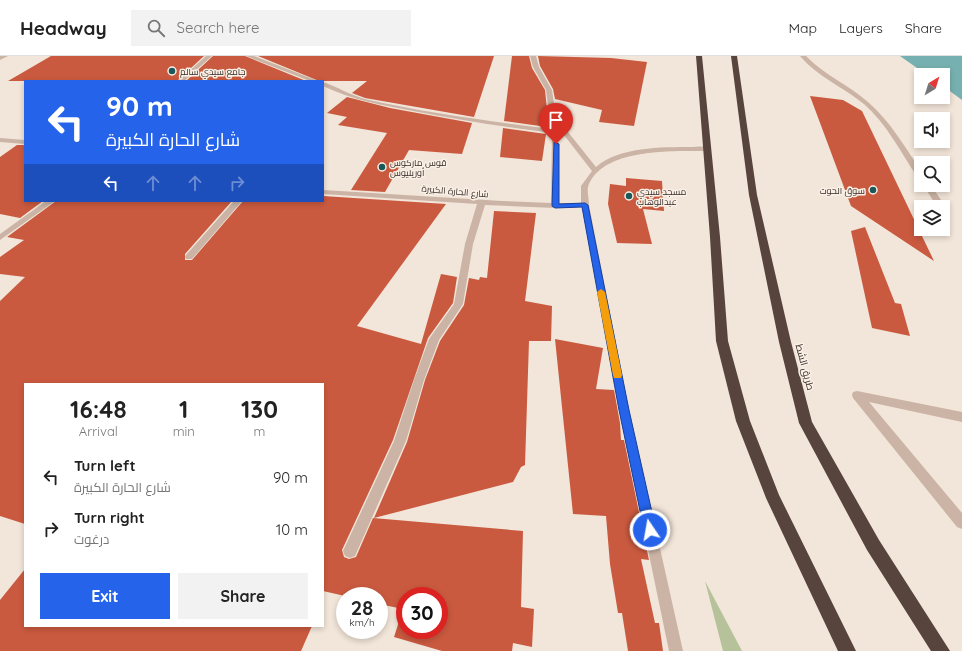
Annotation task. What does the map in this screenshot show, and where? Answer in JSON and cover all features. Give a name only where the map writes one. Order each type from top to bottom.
[{"type":"highway","points":[[699,56],[708,149],[722,341],[743,421],[773,498],[847,651]]},
{"type":"highway","name":"طريق الشط","points":[[734,56],[753,195],[785,342],[806,423],[873,545],[942,651]]},
{"type":"street","points":[[0,58],[5,56]]},
{"type":"street","points":[[183,80],[209,56]]},
{"type":"street","points":[[249,56],[312,80]]},
{"type":"street","points":[[533,56],[536,67],[549,90],[555,132],[555,206]]},
{"type":"street","points":[[803,56],[810,64],[827,77],[853,93],[882,119],[914,166]]},
{"type":"street","points":[[324,84],[344,94],[364,100],[466,120],[566,133],[595,171]]},
{"type":"street","points":[[0,140],[24,142]]},
{"type":"street","points":[[676,651],[624,410],[585,205],[584,189],[587,181],[595,171],[608,160],[632,154],[662,150],[708,149]]},
{"type":"street","name":"شارع الحارة الكبيرة","points":[[324,192],[422,198],[481,204],[555,206],[585,205]]},
{"type":"street","points":[[0,238],[50,202]]},
{"type":"street","points":[[189,257],[237,202]]},
{"type":"street","points":[[350,551],[400,441],[418,380],[434,339],[458,304],[469,244],[481,204]]},
{"type":"street","points":[[962,417],[857,395],[962,523]]},
{"type":"green space","points":[[705,581],[742,651],[723,651]]},
{"type":"water","points":[[900,56],[962,56],[962,100],[950,91],[950,68],[917,68]]},
{"type":"building","points":[[51,56],[204,56],[178,80],[8,81]]},
{"type":"building","points":[[213,56],[245,56],[304,80],[187,80]]},
{"type":"building","points":[[258,56],[494,56],[474,117],[365,98],[352,93],[367,81],[317,80]]},
{"type":"building","points":[[512,56],[529,56],[532,68],[545,90],[548,119],[547,127],[504,121]]},
{"type":"building","points":[[538,56],[611,58],[647,62],[634,126],[599,122],[602,110],[555,99],[553,89],[540,66]]},
{"type":"building","name":"سوق الحوت","points":[[810,96],[843,100],[862,111],[914,219],[914,236],[922,236],[934,261],[851,206]]},
{"type":"building","points":[[347,97],[390,108],[472,123],[462,154],[409,150],[385,192],[351,190],[387,133],[338,125],[347,117],[327,113]]},
{"type":"building","points":[[503,128],[546,134],[542,161],[500,157]]},
{"type":"building","points":[[17,145],[24,145],[24,202],[42,202],[20,218],[0,214],[0,157]]},
{"type":"building","points":[[626,178],[662,181],[664,211],[643,209],[652,244],[617,243],[608,204],[610,184],[626,186]]},
{"type":"building","points":[[324,196],[446,204],[357,326],[421,344],[441,274],[457,277],[453,303],[428,338],[393,440],[342,550],[344,557],[349,559],[356,557],[373,518],[523,531],[521,607],[534,609],[532,647],[513,643],[512,651],[442,651],[401,639],[448,639],[448,587],[396,587],[396,608],[388,606],[388,587],[336,587],[336,594],[324,591],[324,383],[24,383],[24,524],[0,516],[0,301],[25,277],[0,274],[0,257],[24,240],[7,237],[55,202],[231,202],[185,254],[185,260],[192,260],[242,202],[324,202]]},
{"type":"building","points":[[494,211],[536,213],[525,301],[552,306],[551,341],[529,341],[525,465],[521,467],[513,482],[374,518],[407,442],[425,380],[440,341],[464,305],[469,278],[479,280],[480,277],[487,278]]},
{"type":"building","points":[[865,227],[895,303],[901,304],[910,336],[872,328],[851,231]]},
{"type":"building","points":[[555,339],[603,348],[596,389],[614,390],[620,423],[621,440],[624,440],[649,560],[641,559],[655,623],[659,623],[663,651],[628,651],[622,613],[618,613],[610,564],[606,516],[573,514]]},
{"type":"building","points":[[24,570],[24,627],[312,627],[301,651],[0,651],[0,600]]},
{"type":"slow traffic","points":[[601,292],[617,375]]},
{"type":"place","name":"جامع سيدي سالم","points":[[172,71]]},
{"type":"place","name":"قوس ماركوس أوريليوس","points":[[382,167]]},
{"type":"place","name":"سوق الحوت","points":[[873,190]]},
{"type":"place","name":"مسجد سيدي عبدالوهاب","points":[[629,196]]},
{"type":"route","points":[[556,144],[555,206],[585,205],[624,410],[650,530]]}]
